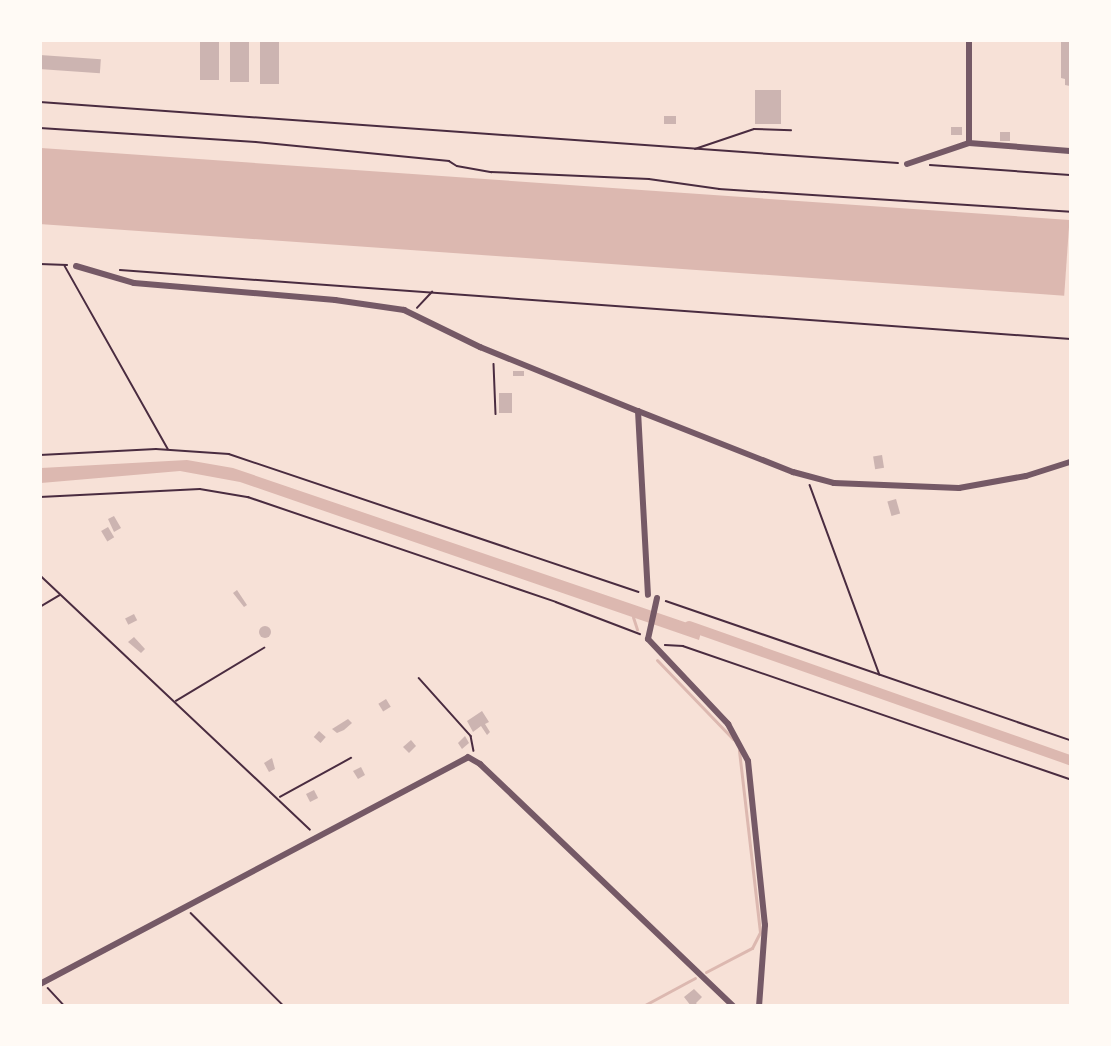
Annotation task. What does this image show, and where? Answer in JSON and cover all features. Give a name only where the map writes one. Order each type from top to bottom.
[{"type":"street","points":[[969,40],[969,143]]},
{"type":"street","points":[[907,164],[969,143],[1071,151]]},
{"type":"street","points":[[76,266],[90,273],[165,287],[369,304],[413,313],[494,352],[807,477],[846,484],[959,488],[1026,476],[1071,462]]},
{"type":"street","points":[[638,411],[648,595]]},
{"type":"street","points":[[656,599],[646,635],[656,649],[728,724],[748,761],[765,925],[759,1005]]},
{"type":"street","points":[[41,983],[457,760],[471,758],[733,1005]]},
{"type":"path","points":[[40,102],[907,164]]},
{"type":"path","points":[[40,128],[256,142],[449,161],[457,166],[491,172],[650,179],[719,189],[1071,212]]},
{"type":"path","points":[[694,149],[754,129],[791,130]]},
{"type":"path","points":[[930,165],[1071,175]]},
{"type":"path","points":[[40,264],[76,266]]},
{"type":"path","points":[[65,265],[168,449]]},
{"type":"path","points":[[110,269],[1071,339]]},
{"type":"path","points":[[413,313],[432,292]]},
{"type":"path","points":[[494,352],[496,414]]},
{"type":"path","points":[[40,455],[168,449],[215,451],[278,469],[648,595]]},
{"type":"path","points":[[807,477],[880,675]]},
{"type":"path","points":[[40,496],[200,489],[248,497],[556,602],[633,633],[646,635]]},
{"type":"path","points":[[40,575],[308,825],[314,836]]},
{"type":"path","points":[[40,607],[61,595]]},
{"type":"path","points":[[656,599],[1071,740]]},
{"type":"path","points":[[656,649],[671,644],[683,646],[1071,779]]},
{"type":"path","points":[[175,702],[264,648]]},
{"type":"path","points":[[419,678],[471,736],[474,751],[471,758]]},
{"type":"path","points":[[279,798],[351,758]]},
{"type":"path","points":[[184,906],[284,1005]]},
{"type":"path","points":[[41,983],[65,1005]]},
{"type":"shaded area","points":[[41,148],[1069,220],[1064,296],[40,224]]},
{"type":"shaded area","points":[[187,460],[233,468],[702,628],[699,640],[240,482],[180,471],[41,483],[41,468]]},
{"type":"building","points":[[200,40],[219,40],[219,80],[200,80]]},
{"type":"building","points":[[230,40],[249,40],[249,82],[230,82]]},
{"type":"building","points":[[260,40],[279,40],[279,84],[260,84]]},
{"type":"building","points":[[1061,40],[1070,40],[1070,86],[1065,85],[1065,79],[1061,78]]},
{"type":"building","points":[[40,55],[101,59],[100,73],[40,69]]},
{"type":"building","points":[[755,90],[781,90],[781,124],[755,124]]},
{"type":"building","points":[[664,116],[676,116],[676,124],[664,124]]},
{"type":"building","points":[[951,127],[962,127],[962,135],[951,135]]},
{"type":"building","points":[[1000,132],[1010,132],[1010,141],[1000,141]]},
{"type":"building","points":[[513,371],[524,371],[524,376],[513,376]]},
{"type":"building","points":[[499,393],[512,393],[512,413],[499,413]]},
{"type":"building","points":[[882,455],[884,468],[875,469],[873,456]]},
{"type":"building","points":[[896,499],[900,513],[891,516],[887,501]]},
{"type":"building","points":[[114,516],[121,528],[114,532],[108,519]]},
{"type":"building","points":[[108,527],[114,537],[107,541],[101,531]]},
{"type":"building","points":[[237,590],[247,605],[244,607],[233,593]]},
{"type":"building","points":[[134,614],[137,620],[128,625],[125,619]]},
{"type":"building","points":[[267,626],[271,632],[267,638],[263,638],[259,630]]},
{"type":"building","points":[[134,637],[145,649],[141,653],[128,642]]},
{"type":"building","points":[[386,699],[391,707],[383,711],[378,704]]},
{"type":"building","points":[[482,711],[489,722],[485,724],[490,732],[487,735],[481,726],[473,732],[467,721]]},
{"type":"building","points":[[348,719],[352,723],[344,730],[337,733],[332,729]]},
{"type":"building","points":[[319,731],[326,737],[321,743],[314,737]]},
{"type":"building","points":[[465,736],[469,743],[462,749],[458,743]]},
{"type":"building","points":[[411,740],[416,746],[409,753],[403,747]]},
{"type":"building","points":[[272,758],[275,769],[269,772],[264,763]]},
{"type":"building","points":[[361,767],[365,775],[358,779],[353,771]]},
{"type":"building","points":[[314,790],[318,798],[310,802],[306,794]]},
{"type":"building","points":[[694,989],[702,997],[696,1003],[698,1006],[691,1006],[684,997]]},
{"type":"waterway","points":[[633,617],[637,629]]},
{"type":"waterway","points":[[689,626],[1070,760]]},
{"type":"waterway","points":[[657,660],[733,739]]},
{"type":"waterway","points":[[706,972],[752,948],[760,932],[739,750]]},
{"type":"waterway","points":[[643,1006],[695,978]]}]
